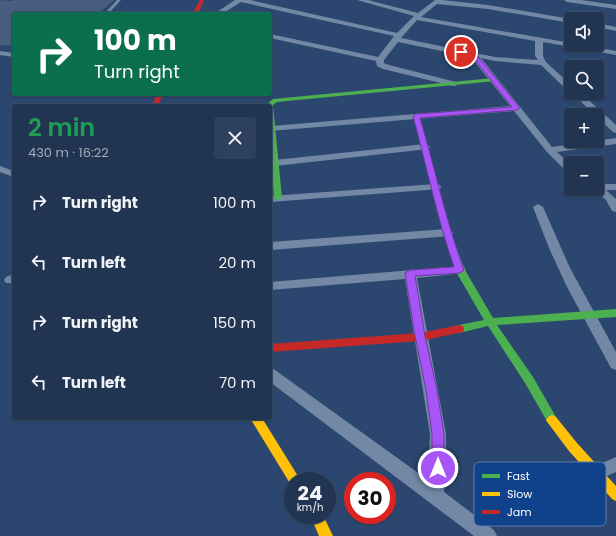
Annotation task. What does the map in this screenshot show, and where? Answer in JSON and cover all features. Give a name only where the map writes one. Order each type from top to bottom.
[{"type":"street","points":[[196,12],[202,0]]},
{"type":"street","points":[[220,12],[240,0],[474,55],[516,62],[542,63]]},
{"type":"street","points":[[360,0],[417,16],[539,40],[616,53]]},
{"type":"street","points":[[567,0],[616,7]]},
{"type":"street","points":[[380,60],[396,37],[417,16],[438,1],[488,7],[564,20]]},
{"type":"street","points":[[604,26],[616,29]]},
{"type":"street","points":[[272,36],[380,60]]},
{"type":"street","points":[[539,40],[539,56],[542,63],[564,83]]},
{"type":"street","points":[[0,53],[12,55]]},
{"type":"street","points":[[474,55],[550,150],[564,163]]},
{"type":"street","points":[[380,60],[380,64],[386,67],[453,84]]},
{"type":"street","points":[[270,104],[275,100],[494,80]]},
{"type":"street","points":[[584,100],[616,130]]},
{"type":"street","points":[[436,186],[274,199],[275,162],[272,129],[517,108]]},
{"type":"street","points":[[416,116],[436,186],[447,233],[460,270],[490,322],[529,380],[550,417],[586,462]]},
{"type":"street","points":[[550,150],[616,141]]},
{"type":"street","points":[[275,162],[425,147]]},
{"type":"street","points":[[0,169],[12,173]]},
{"type":"street","points":[[604,187],[616,187]]},
{"type":"street","points":[[604,193],[610,198],[616,209]]},
{"type":"street","points":[[538,207],[549,236],[588,316],[616,364]]},
{"type":"street","points":[[272,246],[447,233]]},
{"type":"street","points":[[272,286],[410,273],[460,270]]},
{"type":"street","points":[[410,273],[438,434],[438,468],[435,495]]},
{"type":"street","points":[[272,348],[420,336],[490,322],[616,313]]},
{"type":"street","points":[[272,375],[474,525]]},
{"type":"street","points":[[257,420],[289,472]]},
{"type":"street","points":[[606,468],[616,464]]},
{"type":"street","points":[[606,484],[616,495]]},
{"type":"street","points":[[320,524],[326,536]]},
{"type":"street","points":[[475,526],[488,536]]},
{"type":"lane","points":[[108,12],[119,0]]},
{"type":"building","points":[[0,0],[114,0],[100,12],[12,12],[12,46],[0,45]]},
{"type":"traffic: fast","points":[[270,104],[275,100],[494,80]]},
{"type":"traffic: fast","points":[[416,116],[447,233],[460,270],[490,322],[529,380],[552,420]]},
{"type":"traffic: fast","points":[[272,128],[278,198]]},
{"type":"traffic: fast","points":[[459,329],[490,322],[616,313]]},
{"type":"traffic: slow","points":[[257,420],[289,472]]},
{"type":"traffic: slow","points":[[552,420],[586,462]]},
{"type":"traffic: slow","points":[[606,484],[616,495]]},
{"type":"traffic: slow","points":[[320,524],[326,536]]},
{"type":"traffic: jam","points":[[196,12],[202,0]]},
{"type":"traffic: jam","points":[[156,104],[159,96]]},
{"type":"traffic: jam","points":[[272,348],[420,337],[459,329]]},
{"type":"route","points":[[438,468],[438,434],[410,273],[460,270],[447,233],[436,186],[416,116],[517,108],[474,55],[461,52]]}]
